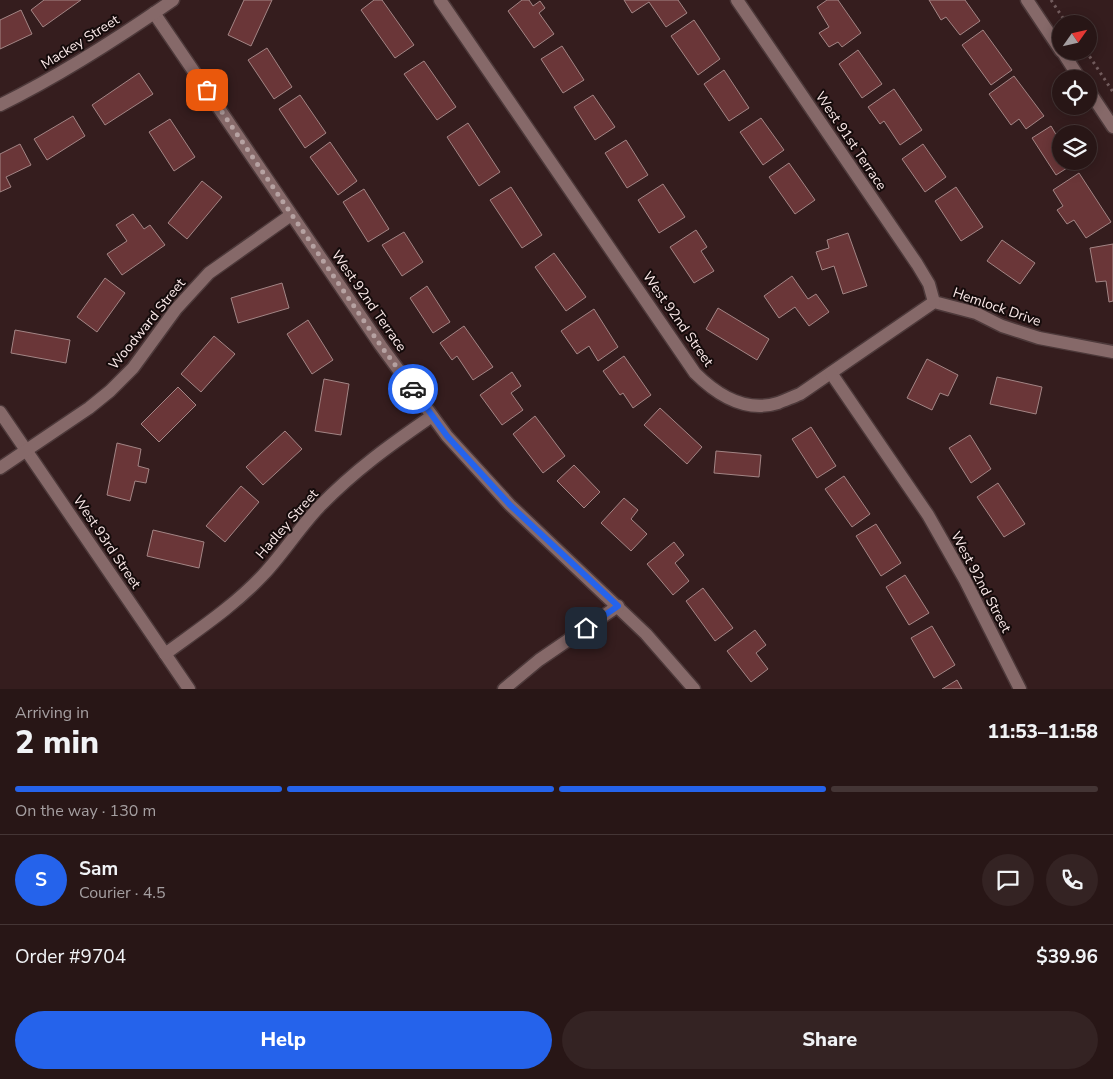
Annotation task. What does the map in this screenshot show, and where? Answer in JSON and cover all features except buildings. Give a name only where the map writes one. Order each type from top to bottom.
[{"type":"street","name":"Mackey Street","points":[[0,105],[76,65],[173,0]]},
{"type":"street","name":"West 92nd Street","points":[[440,0],[695,373],[710,388],[731,401],[758,406],[777,403],[800,394],[831,373],[928,514],[969,587],[1020,689]]},
{"type":"street","name":"West 91st Terrace","points":[[737,0],[917,264],[929,284],[934,302]]},
{"type":"street","points":[[1027,0],[1052,38]]},
{"type":"street","name":"West 92nd Terrace","points":[[154,13],[381,346],[447,436],[510,505],[646,634],[694,689]]},
{"type":"street","points":[[1097,103],[1113,127]]},
{"type":"street","name":"Woodward Street","points":[[0,468],[89,408],[110,391],[133,368],[176,309],[209,273],[291,215]]},
{"type":"street","name":"Hemlock Drive","points":[[831,373],[934,302],[976,314],[1002,326],[1039,338],[1113,352]]},
{"type":"street","name":"West 93rd Street","points":[[0,412],[189,689]]},
{"type":"street","name":"Hadley Street","points":[[165,654],[230,607],[264,575],[318,509],[352,475],[383,450],[432,416]]},
{"type":"street","points":[[504,689],[539,660],[618,606]]},
{"type":"path","points":[[1051,0],[1061,15]]},
{"type":"path","points":[[1092,60],[1113,92]]},
{"type":"way so far","points":[[207,90],[381,346],[413,389]]},
{"type":"route","points":[[413,389],[447,436],[510,505],[618,606],[586,628]]}]
